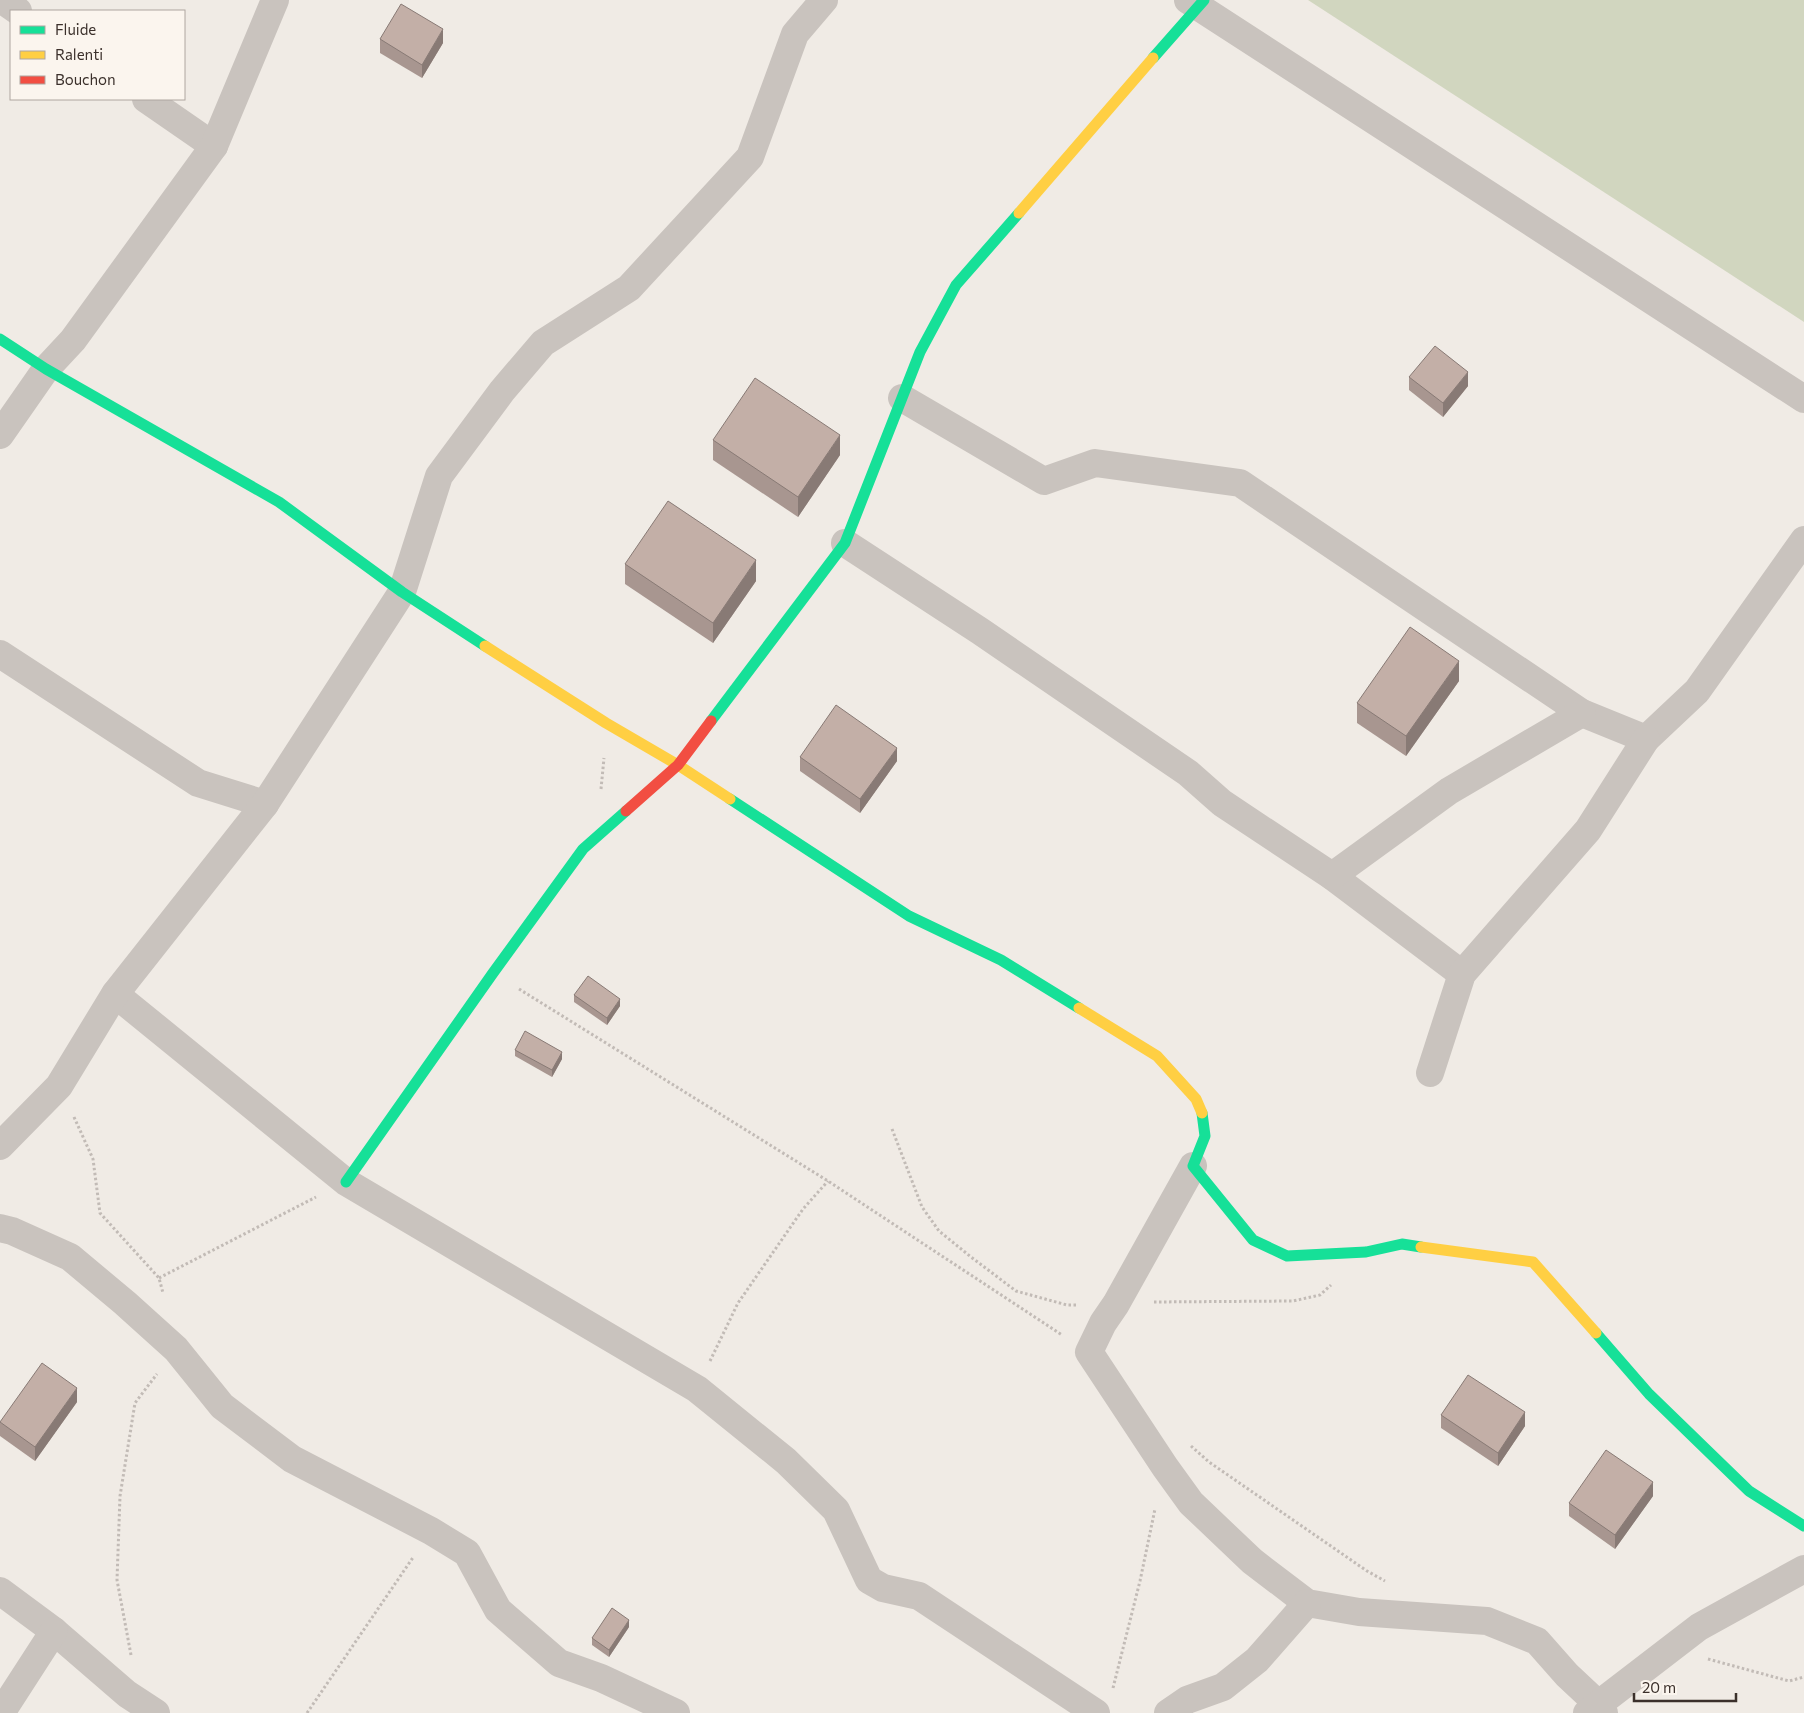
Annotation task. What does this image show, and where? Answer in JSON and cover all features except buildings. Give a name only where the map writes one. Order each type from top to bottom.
[{"type":"street","points":[[2,0],[17,10]]},
{"type":"street","points":[[0,436],[46,370],[73,340],[214,146],[275,0]]},
{"type":"street","points":[[0,1146],[59,1086],[115,994],[265,804],[402,592],[439,476],[502,391],[543,344],[629,288],[750,157],[795,34],[824,0]]},
{"type":"street","points":[[346,1182],[583,849],[678,765],[845,543],[920,352],[956,285],[1197,2],[1804,400]]},
{"type":"street","points":[[147,100],[214,146]]},
{"type":"street","points":[[0,339],[46,370],[278,502],[402,592],[606,723],[678,765],[909,916],[1001,960],[1157,1056],[1196,1099],[1203,1115],[1204,1136],[1193,1166],[1089,1352],[1164,1467],[1191,1504],[1252,1561],[1307,1603],[1359,1612],[1487,1622],[1536,1641],[1567,1674],[1596,1710],[1699,1627],[1804,1569]]},
{"type":"street","points":[[902,398],[1044,481],[1095,463],[1240,483],[1582,713],[1646,739]]},
{"type":"street","points":[[1430,1073],[1462,974],[1588,830],[1646,739],[1697,691],[1804,540]]},
{"type":"street","points":[[845,543],[980,631],[1188,773],[1222,803],[1332,876],[1462,974]]},
{"type":"street","points":[[0,654],[198,783],[265,804]]},
{"type":"street","points":[[1332,876],[1449,790],[1582,713]]},
{"type":"street","points":[[115,994],[346,1182],[697,1389],[786,1461],[836,1510],[869,1580],[883,1588],[919,1596],[1104,1704]]},
{"type":"street","points":[[1193,1166],[1253,1240],[1287,1256],[1366,1252],[1402,1244],[1533,1262],[1649,1394],[1749,1490],[1804,1526]]},
{"type":"street","points":[[0,1228],[12,1231],[70,1257],[125,1302],[176,1349],[222,1406],[292,1460],[431,1531],[467,1553],[498,1610],[559,1663],[601,1678],[676,1713]]},
{"type":"street","points":[[0,1591],[54,1631],[128,1694],[156,1713]]},
{"type":"street","points":[[1168,1713],[1187,1700],[1223,1687],[1257,1660],[1307,1603]]},
{"type":"street","points":[[1,1713],[54,1631]]},
{"type":"path","points":[[493,973],[828,1181],[1089,1352]]},
{"type":"path","points":[[59,1086],[93,1159],[100,1213],[159,1278],[163,1296]]},
{"type":"path","points":[[697,1389],[738,1302],[803,1209],[828,1181]]},
{"type":"path","points":[[159,1278],[346,1182]]},
{"type":"path","points":[[128,1694],[135,1672],[117,1580],[120,1496],[135,1403],[176,1349]]},
{"type":"path","points":[[1188,1443],[1217,1468],[1367,1571],[1392,1585]]},
{"type":"path","points":[[1104,1704],[1140,1581],[1164,1467]]},
{"type":"path","points":[[307,1713],[431,1531]]},
{"type":"path","points":[[1670,1649],[1789,1681],[1804,1676]]},
{"type":"green space","points":[[1308,0],[1804,0],[1804,322]]},
{"type":"traffic: fast","points":[[1153,58],[1204,0]]},
{"type":"traffic: fast","points":[[711,721],[845,543],[920,352],[956,285],[1019,213]]},
{"type":"traffic: fast","points":[[0,339],[46,369],[279,502],[402,592],[485,646]]},
{"type":"traffic: fast","points":[[730,799],[909,916],[1001,960],[1079,1008]]},
{"type":"traffic: fast","points":[[346,1182],[583,849],[626,811]]},
{"type":"traffic: fast","points":[[1202,1113],[1205,1136],[1193,1166],[1253,1240],[1287,1256],[1366,1252],[1402,1244],[1421,1247]]},
{"type":"traffic: fast","points":[[1596,1333],[1649,1394],[1749,1491],[1804,1526]]},
{"type":"traffic: slow","points":[[1019,213],[1153,58]]},
{"type":"traffic: slow","points":[[485,646],[730,799]]},
{"type":"traffic: slow","points":[[1079,1008],[1157,1056],[1196,1099],[1202,1113]]},
{"type":"traffic: slow","points":[[1421,1247],[1533,1262],[1596,1333]]},
{"type":"traffic: jam","points":[[626,811],[678,765],[711,721]]}]
